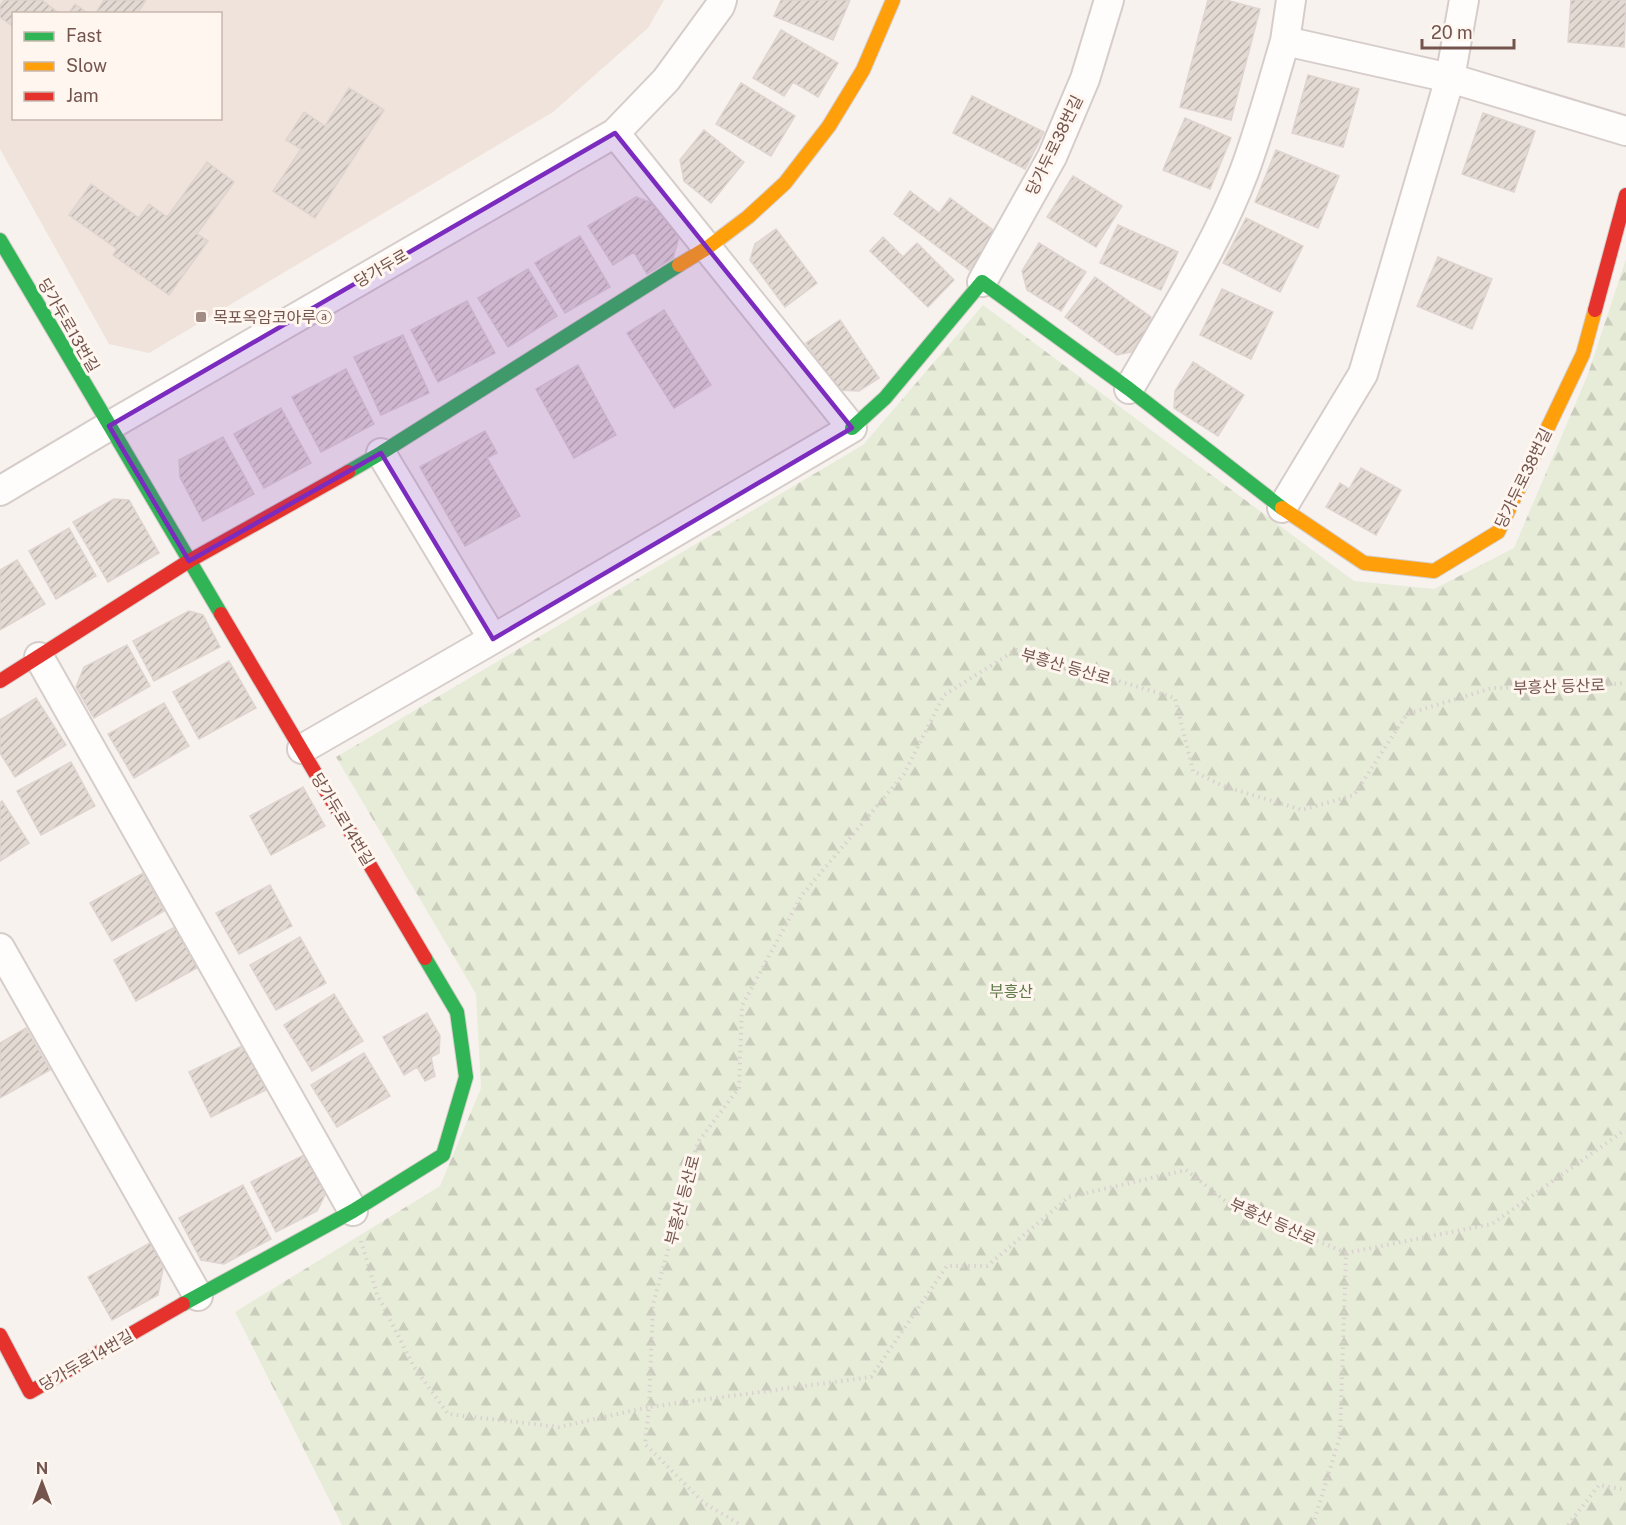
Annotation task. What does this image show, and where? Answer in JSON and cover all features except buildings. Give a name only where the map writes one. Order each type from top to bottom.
[{"type":"street","name":"당가두로","points":[[0,491],[615,133],[666,80],[720,6],[722,0]]},
{"type":"street","points":[[0,681],[189,561],[381,453],[707,248],[748,217],[785,183],[829,126],[863,70],[893,0]]},
{"type":"street","name":"당가두로38번길","points":[[852,428],[885,398],[982,282],[1052,157],[1085,79],[1109,0]]},
{"type":"street","points":[[1129,389],[1208,252],[1244,174],[1285,41],[1291,0]]},
{"type":"street","points":[[1282,508],[1363,374],[1450,78],[1464,0]]},
{"type":"street","points":[[1285,41],[1450,78],[1626,131]]},
{"type":"street","points":[[302,749],[852,428],[615,133]]},
{"type":"street","name":"당가두로38번길","points":[[982,282],[1129,389],[1282,508],[1364,563],[1434,571],[1498,532],[1583,354],[1626,195]]},
{"type":"street","name":"당가두로13번길","points":[[0,240],[189,561]]},
{"type":"street","points":[[381,453],[493,639]]},
{"type":"street","name":"당가두로14번길","points":[[0,1335],[30,1392],[353,1211],[443,1155],[466,1077],[458,1012],[189,561]]},
{"type":"street","points":[[39,657],[353,1211]]},
{"type":"street","points":[[0,948],[198,1296]]},
{"type":"path","name":"부흥산 등산로","points":[[741,1525],[704,1503],[645,1444],[649,1407],[653,1304],[698,1142],[739,1088],[742,1006],[802,895],[904,774],[944,695],[1016,650],[1175,698],[1194,771],[1223,786],[1302,810],[1354,795],[1407,714],[1492,688],[1580,687],[1626,683]]},
{"type":"path","points":[[1313,1525],[1340,1436],[1346,1253],[1492,1224],[1622,1132],[1626,1132]]},
{"type":"path","name":"부흥산 등산로","points":[[353,1211],[377,1294],[414,1367],[448,1414],[559,1427],[649,1407],[871,1377],[947,1266],[987,1266],[1069,1197],[1186,1170],[1228,1203],[1346,1253]]},
{"type":"path","points":[[1568,1525],[1599,1485],[1626,1490]]},
{"type":"highlighted area","points":[[615,133],[852,428],[493,639],[381,453],[189,561],[109,426]]},
{"type":"shaded area","points":[[0,0],[664,0],[648,28],[553,112],[149,353],[109,344],[0,149]]},
{"type":"green space","name":"부흥산","points":[[1626,259],[1626,1525],[342,1525],[235,1312],[440,1186],[481,1088],[476,994],[336,757],[863,445],[983,305],[1354,581],[1434,589],[1514,548],[1588,374]]},
{"type":"traffic: fast","points":[[0,240],[221,614]]},
{"type":"traffic: fast","points":[[348,472],[679,265]]},
{"type":"traffic: fast","points":[[852,428],[885,398],[982,282],[1129,389],[1282,508]]},
{"type":"traffic: fast","points":[[183,1304],[353,1211],[443,1155],[466,1077],[457,1012],[425,958]]},
{"type":"traffic: slow","points":[[679,265],[707,248],[748,217],[785,183],[829,126],[863,70],[893,0]]},
{"type":"traffic: slow","points":[[1282,508],[1364,563],[1434,571],[1498,532],[1583,354],[1595,310]]},
{"type":"traffic: jam","points":[[1595,310],[1626,195]]},
{"type":"traffic: jam","points":[[0,681],[189,561],[348,472]]},
{"type":"traffic: jam","points":[[221,614],[425,958]]},
{"type":"traffic: jam","points":[[0,1335],[30,1392],[183,1304]]},
{"type":"place","name":"목포옥암코아루ⓐ","points":[[201,317]]}]
